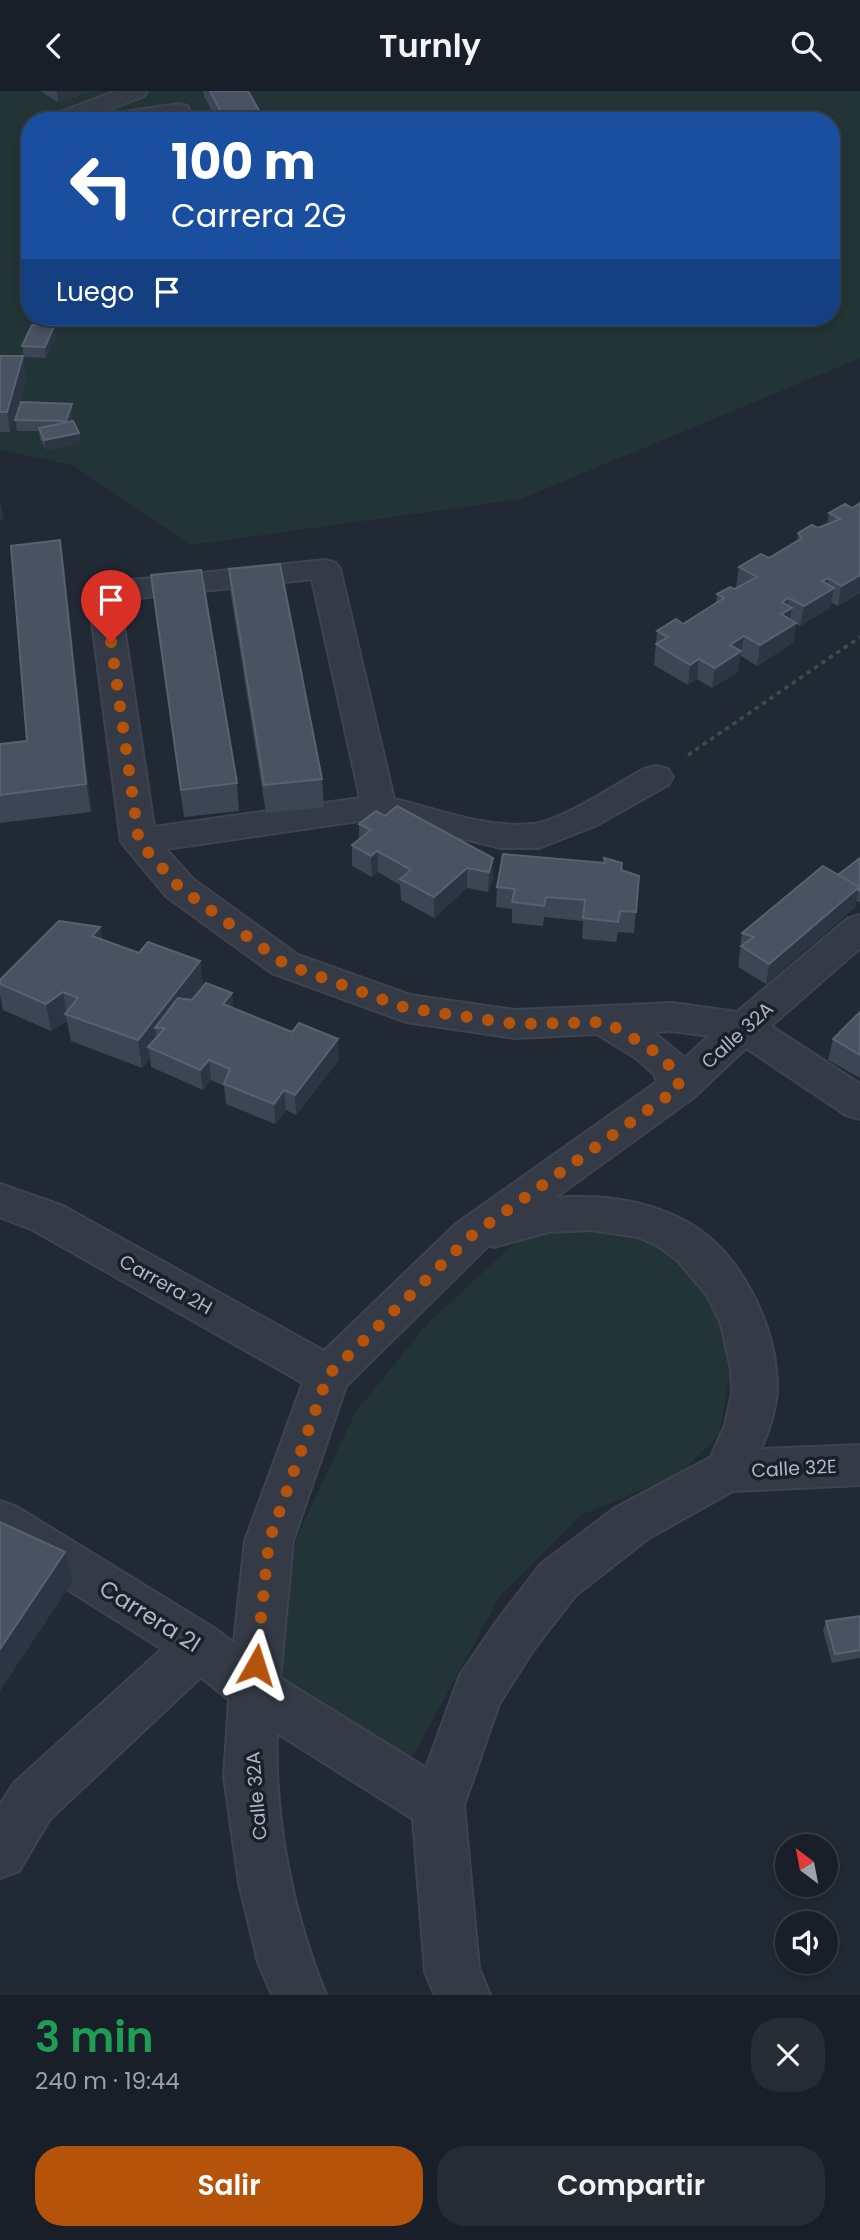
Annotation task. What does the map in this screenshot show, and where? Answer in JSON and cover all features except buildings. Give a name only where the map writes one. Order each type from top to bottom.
[{"type":"street","points":[[81,112],[136,91]]},
{"type":"street","points":[[172,112],[179,111]]},
{"type":"street","points":[[379,807],[325,569],[103,591],[139,842],[180,888],[285,964],[406,1008],[516,1024],[672,1017],[744,1027],[860,1104]]},
{"type":"street","points":[[139,842],[379,807],[501,837],[539,836],[583,818],[656,777]]},
{"type":"street","name":"Calle 32A","points":[[299,1995],[285,1962],[265,1883],[250,1776],[254,1690],[269,1541],[328,1375],[471,1236],[680,1087],[744,1027],[860,928]]},
{"type":"street","points":[[606,1022],[650,1048],[670,1066],[680,1087]]},
{"type":"street","name":"Carrera 2H","points":[[0,1200],[48,1218],[328,1375]]},
{"type":"street","points":[[463,1995],[452,1972],[438,1805],[478,1692],[517,1633],[558,1580],[632,1523],[727,1471],[742,1442],[755,1393],[750,1344],[738,1305],[711,1267],[681,1240],[651,1224],[610,1216],[555,1214],[471,1236]]},
{"type":"street","name":"Calle 32E","points":[[727,1471],[860,1465]]},
{"type":"street","name":"Carrera 2I","points":[[0,1522],[200,1646],[254,1690],[438,1805]]},
{"type":"street","points":[[0,1852],[32,1801],[200,1646]]},
{"type":"path","points":[[656,777],[860,637]]},
{"type":"shaded area","points":[[0,91],[860,91],[860,358],[521,499],[191,545],[73,465],[0,450]]},
{"type":"shaded area","points":[[580,1226],[642,1229],[687,1261],[720,1304],[733,1356],[719,1435],[678,1475],[582,1515],[500,1596],[403,1775],[267,1680],[297,1537],[355,1413],[428,1323],[517,1241]]},
{"type":"route","points":[[111,642],[139,842],[180,888],[285,964],[406,1008],[516,1024],[606,1022],[650,1048],[670,1066],[680,1087],[471,1236],[328,1375],[269,1541],[256,1665]]}]
